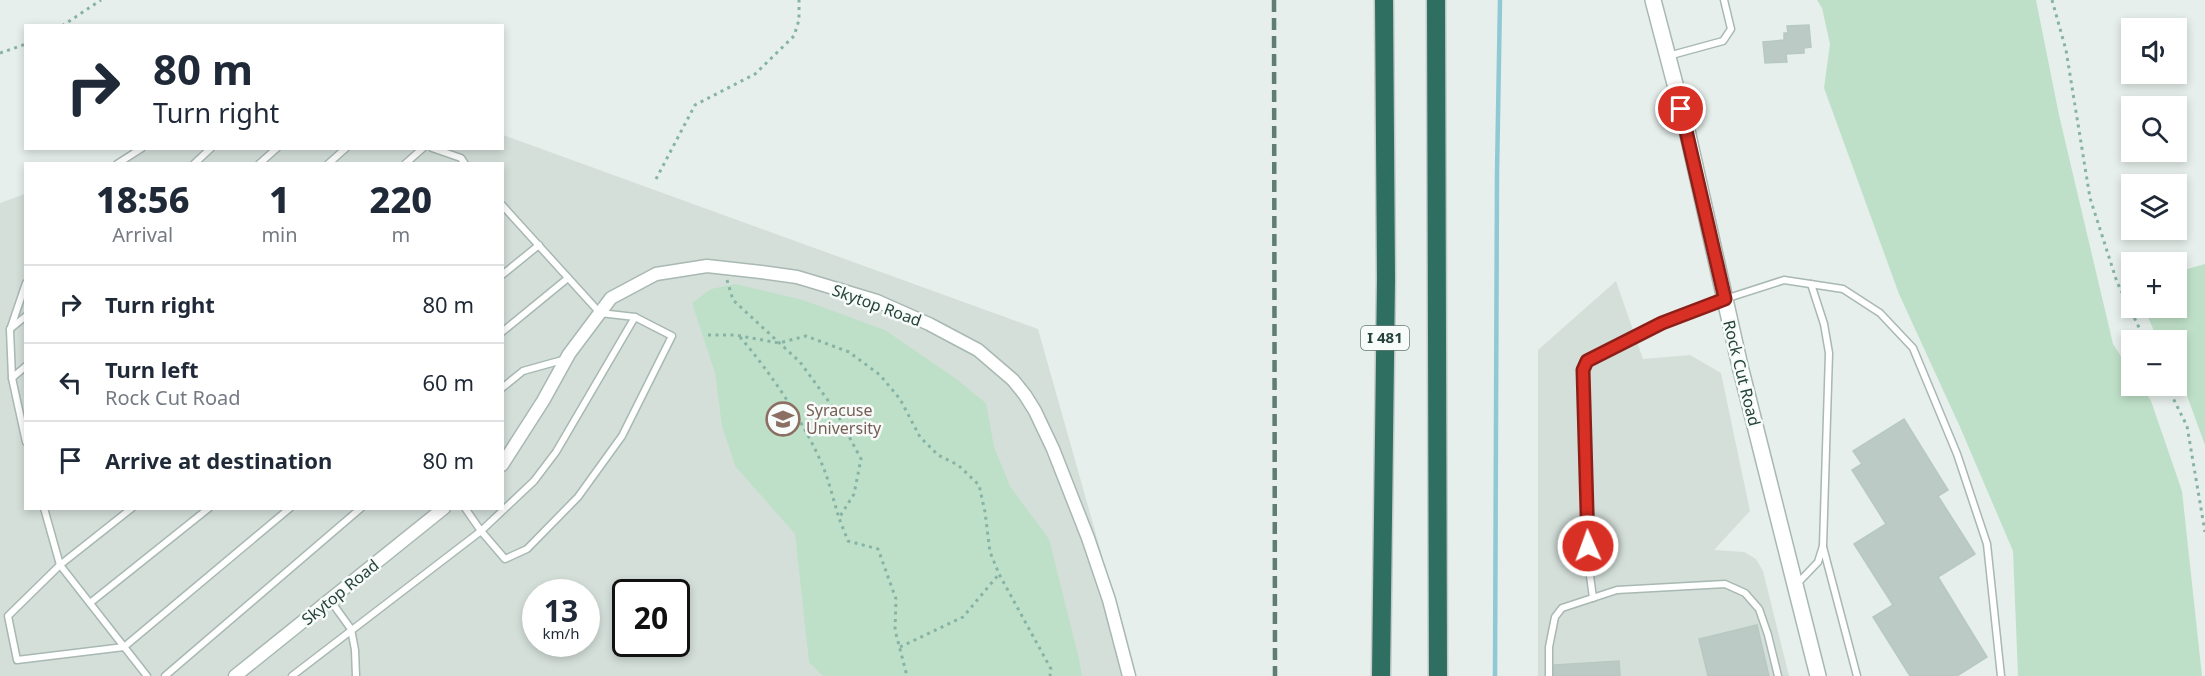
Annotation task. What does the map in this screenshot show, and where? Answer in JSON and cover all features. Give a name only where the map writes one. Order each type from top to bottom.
[{"type":"highway","name":"I 481","points":[[1381,676],[1386,279],[1384,0]]},
{"type":"highway","points":[[1436,0],[1438,676]]},
{"type":"highway","points":[[1438,587],[1442,676]]},
{"type":"street","name":"Rock Cut Road","points":[[1653,0],[1686,126],[1740,366],[1818,676]]},
{"type":"street","name":"Skytop Road","points":[[504,462],[567,358],[611,298],[656,274],[707,266],[722,267],[797,277],[877,302],[929,324],[978,350],[1012,380],[1035,411],[1053,449],[1110,600],[1129,676]]},
{"type":"street","name":"Skytop Road","points":[[235,676],[442,510]]},
{"type":"lane","points":[[1668,56],[1723,41],[1731,29],[1724,0]]},
{"type":"lane","points":[[120,162],[139,150]]},
{"type":"lane","points":[[196,162],[209,150]]},
{"type":"lane","points":[[262,162],[275,150]]},
{"type":"lane","points":[[330,162],[344,150]]},
{"type":"lane","points":[[407,162],[421,150]]},
{"type":"lane","points":[[438,150],[461,158],[464,162]]},
{"type":"lane","points":[[466,510],[505,559],[527,549],[578,497],[622,436],[672,336],[635,317],[600,313],[539,245],[505,213]]},
{"type":"lane","points":[[504,272],[539,245]]},
{"type":"lane","points":[[504,330],[568,278]]},
{"type":"lane","points":[[1593,598],[1589,568],[1583,370],[1587,361],[1662,323],[1784,280],[1843,289],[1880,313],[1913,348],[1957,453],[1987,544],[2001,676]]},
{"type":"lane","points":[[1795,585],[1818,562],[1823,546],[1829,353],[1824,324],[1811,284]]},
{"type":"lane","points":[[23,420],[12,378],[10,330],[24,289]]},
{"type":"lane","points":[[504,509],[534,481],[545,466],[635,317]]},
{"type":"lane","points":[[10,330],[24,318]]},
{"type":"lane","points":[[504,386],[523,370],[567,358]]},
{"type":"lane","points":[[12,378],[24,368]]},
{"type":"lane","points":[[129,510],[60,565],[8,616],[17,660],[124,647],[288,510]]},
{"type":"lane","points":[[90,603],[206,510]]},
{"type":"lane","points":[[165,676],[360,510]]},
{"type":"lane","points":[[292,676],[481,531],[503,510]]},
{"type":"lane","points":[[45,511],[60,565],[147,676]]},
{"type":"lane","points":[[1823,546],[1857,676]]},
{"type":"lane","points":[[1549,676],[1549,646],[1555,617],[1562,608],[1617,590],[1725,584],[1745,593],[1758,609],[1768,635],[1778,676]]},
{"type":"lane","points":[[330,600],[351,629],[356,676]]},
{"type":"path","points":[[65,24],[101,0]]},
{"type":"path","points":[[656,179],[695,105],[755,74],[794,36],[799,20],[799,0]]},
{"type":"path","points":[[2052,0],[2066,50],[2090,198],[2117,282],[2140,330]]},
{"type":"path","points":[[0,53],[24,45]]},
{"type":"path","points":[[722,267],[734,300],[801,362],[835,410],[861,459],[854,495],[839,518]]},
{"type":"path","points":[[708,335],[739,336],[779,343],[806,336],[849,352],[880,375],[900,399],[920,437],[938,455],[958,465],[979,485],[990,552],[999,574],[1052,669],[1050,676]]},
{"type":"path","points":[[739,336],[761,360],[801,424],[824,469],[848,541],[878,549],[896,599],[895,630],[907,676]]},
{"type":"path","points":[[2172,396],[2187,426],[2205,532]]},
{"type":"path","points":[[900,647],[963,617],[999,574]]},
{"type":"shaded area","name":"Syracuse University","points":[[504,135],[1038,329],[1136,676],[0,676],[0,203],[24,194],[24,510],[504,510],[504,162],[114,162],[147,150],[504,150]]},
{"type":"shaded area","points":[[1616,281],[1643,359],[1690,355],[1721,373],[1750,511],[1714,550],[1744,552],[1756,559],[1763,571],[1789,676],[1538,676],[1538,350]]},
{"type":"green space","points":[[1817,0],[2036,0],[2059,115],[2113,344],[2121,356],[2121,396],[2148,396],[2151,401],[2182,491],[2202,676],[2018,676],[2013,551],[1960,427],[1899,294],[1824,88],[1830,44],[1822,8]]},
{"type":"green space","points":[[2205,264],[2205,445],[2187,396],[2187,330],[2154,330],[2148,318],[2187,318],[2187,269]]},
{"type":"green space","points":[[735,284],[803,300],[885,330],[955,378],[986,403],[994,447],[1010,486],[1049,539],[1082,676],[823,676],[809,662],[795,534],[735,466],[722,426],[715,373],[692,303],[711,289]]},
{"type":"building","points":[[1809,25],[1811,47],[1804,48],[1804,53],[1786,54],[1787,62],[1765,63],[1763,42],[1784,40],[1784,33],[1788,33],[1787,26]]},
{"type":"building","points":[[1904,419],[1948,490],[1938,496],[1975,554],[1938,577],[1987,657],[1957,676],[1910,676],[1873,617],[1893,605],[1854,544],[1886,524],[1852,470],[1862,464],[1853,451]]},
{"type":"building","points":[[1757,625],[1769,676],[1708,676],[1699,639]]},
{"type":"building","points":[[1619,661],[1620,676],[1554,676],[1554,665]]},
{"type":"waterway","points":[[1495,676],[1500,0]]},
{"type":"railway","points":[[1274,0],[1275,676]]},
{"type":"place","name":"Syracuse University","points":[[783,419]]},
{"type":"route","points":[[1588,546],[1583,370],[1587,361],[1662,323],[1725,299],[1681,109]]}]
